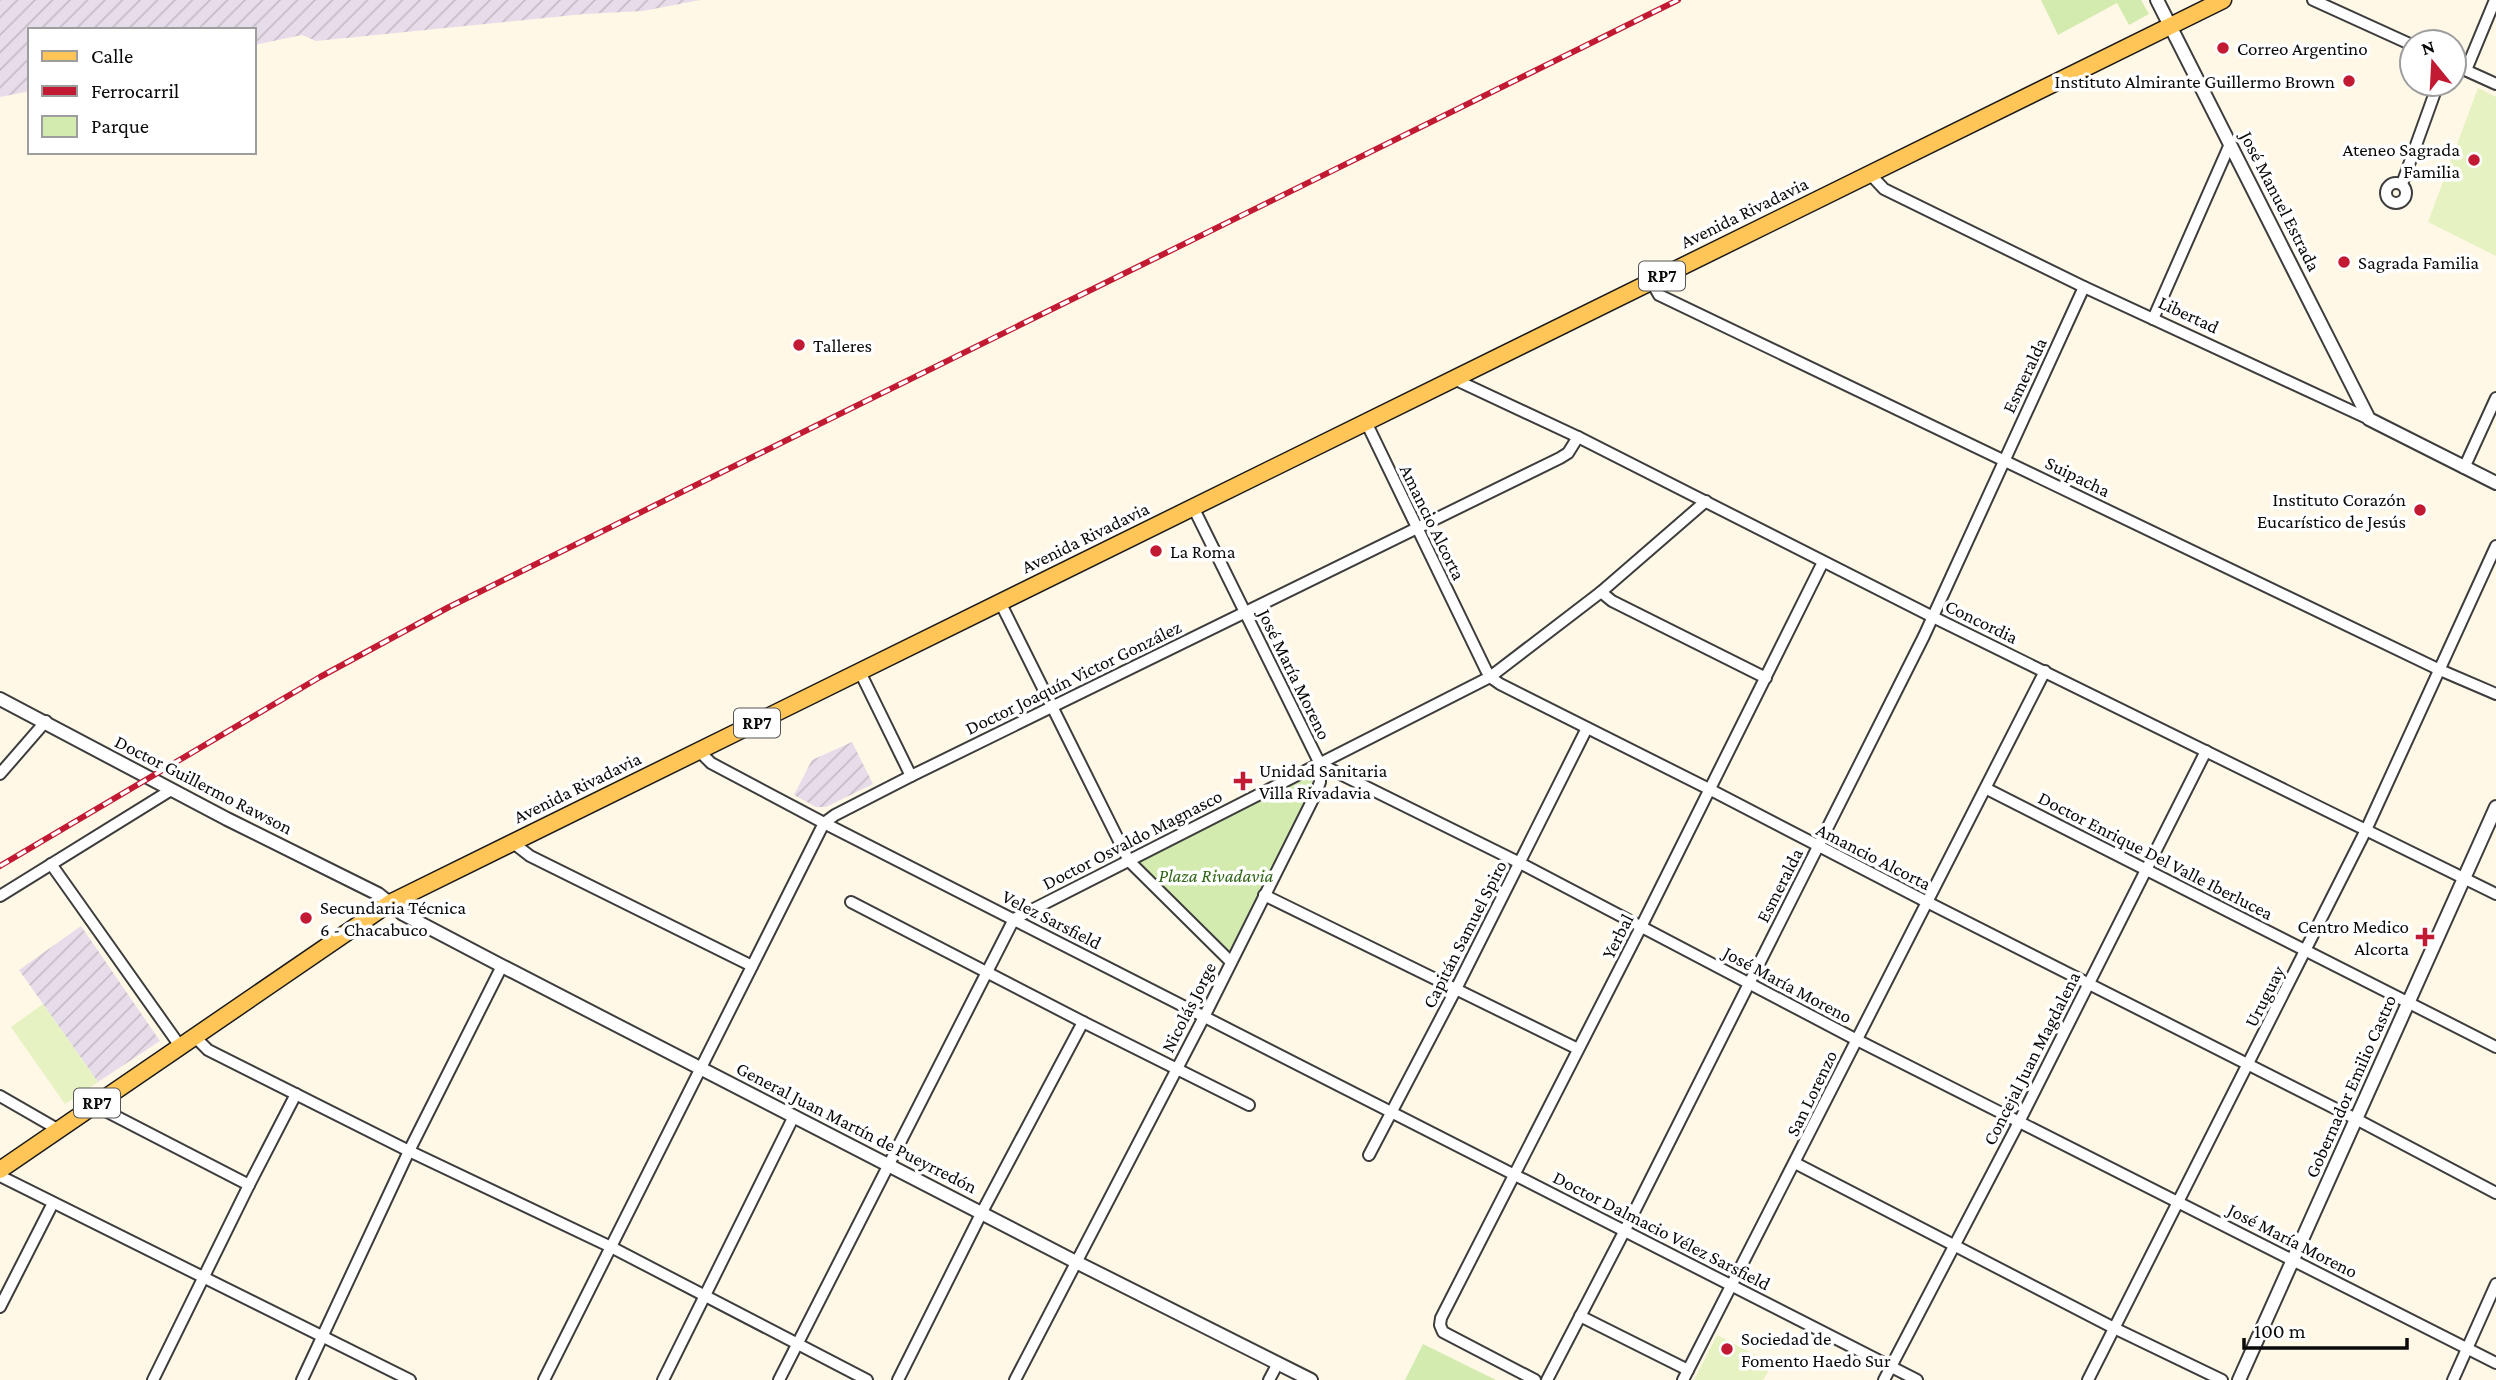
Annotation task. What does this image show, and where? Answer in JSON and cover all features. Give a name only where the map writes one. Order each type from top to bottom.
[{"type":"main road","name":"Avenida Rivadavia","points":[[0,1170],[390,903],[2223,0]]},
{"type":"street","name":"José Manuel Estrada","points":[[2158,0],[2369,419]]},
{"type":"street","points":[[2313,0],[2398,39]]},
{"type":"street","points":[[2468,65],[2495,0]]},
{"type":"street","points":[[2468,71],[2496,84]]},
{"type":"street","points":[[2402,184],[2433,98]]},
{"type":"street","points":[[2153,318],[2230,144]]},
{"type":"street","name":"Libertad","points":[[1870,174],[1884,189],[2084,287],[2369,419],[2496,483]]},
{"type":"street","name":"Suipacha","points":[[1651,281],[1659,295],[2440,670],[2496,694]]},
{"type":"street","name":"Esmeralda","points":[[1547,1380],[1933,617],[2084,287]]},
{"type":"street","name":"Concordia","points":[[1454,379],[1706,501],[1933,617],[2496,894]]},
{"type":"street","points":[[2464,468],[2496,398]]},
{"type":"street","name":"Amancio Alcorta","points":[[1366,422],[1490,677],[2496,1193]]},
{"type":"street","name":"Doctor Joaquín Victor González","points":[[824,822],[911,776],[1560,457],[1567,453],[1578,438]]},
{"type":"street","name":"Doctor Osvaldo Magnasco","points":[[1014,919],[1490,677],[1601,592],[1706,501]]},
{"type":"street","name":"José María Moreno","points":[[1193,507],[1320,764],[1520,863],[1857,1040],[2496,1363]]},
{"type":"street","name":"Uruguay","points":[[2088,1380],[2366,830],[2496,546]]},
{"type":"street","name":"Yerbal","points":[[1535,1380],[1443,1332],[1440,1318],[1641,928],[1823,562]]},
{"type":"street","points":[[1601,592],[1612,601],[1766,678]]},
{"type":"street","points":[[1000,602],[1129,861],[1231,962]]},
{"type":"street","name":"San Lorenzo","points":[[1686,1375],[2045,671]]},
{"type":"street","points":[[860,672],[911,776]]},
{"type":"street","name":"Doctor Guillermo Rawson","points":[[0,699],[46,721],[171,790],[378,894],[390,903]]},
{"type":"street","points":[[0,774],[46,721]]},
{"type":"street","name":"Capitán Samuel Spiro","points":[[1369,1155],[1587,728]]},
{"type":"street","name":"Velez Sarsfield","points":[[699,751],[711,764],[1393,1111]]},
{"type":"street","name":"Concejal Juan Magdalena","points":[[1884,1380],[2019,1122],[2206,751]]},
{"type":"street","name":"Nicolás Jorge","points":[[1015,1380],[1317,793],[1320,764]]},
{"type":"street","name":"Doctor Enrique Del Valle Iberlucea","points":[[1987,789],[2496,1047]]},
{"type":"street","points":[[0,896],[171,790]]},
{"type":"street","name":"Gobernador Emilio Castro","points":[[2239,1380],[2496,807]]},
{"type":"street","points":[[544,1380],[824,822]]},
{"type":"street","points":[[512,842],[530,856],[752,966]]},
{"type":"street","points":[[51,864],[180,1046]]},
{"type":"street","points":[[1264,895],[1578,1049]]},
{"type":"street","points":[[851,902],[1250,1105]]},
{"type":"street","name":"General Juan Martín de Pueyrredón","points":[[390,903],[403,914],[502,966],[1311,1380]]},
{"type":"street","points":[[779,1380],[1014,919]]},
{"type":"street","points":[[302,1380],[409,1151],[502,966]]},
{"type":"street","points":[[898,1380],[982,1212],[1083,1022]]},
{"type":"street","points":[[194,1036],[208,1050],[409,1151],[611,1247],[867,1380]]},
{"type":"street","points":[[153,1380],[296,1094]]},
{"type":"street","points":[[0,1096],[59,1130]]},
{"type":"street","points":[[94,1105],[249,1185]]},
{"type":"street","name":"Doctor Dalmacio Vélez Sarsfield","points":[[1393,1111],[1513,1175],[1917,1380]]},
{"type":"street","points":[[663,1380],[794,1116]]},
{"type":"street","points":[[1795,1163],[2115,1328],[2222,1380]]},
{"type":"street","points":[[0,1176],[410,1380]]},
{"type":"street","points":[[0,1307],[53,1203]]},
{"type":"street","points":[[2453,1380],[2496,1284]]},
{"type":"street","points":[[1580,1316],[1686,1375]]},
{"type":"street","points":[[1269,1380],[1278,1363]]},
{"type":"shaded area","points":[[0,0],[700,0],[643,11],[584,14],[316,41],[302,35],[256,45],[256,28],[28,28],[28,91],[0,97]]},
{"type":"shaded area","points":[[852,742],[873,784],[826,807],[816,807],[794,795],[812,760]]},
{"type":"shaded area","points":[[81,926],[160,1041],[98,1082],[19,970]]},
{"type":"green space","points":[[2041,0],[2141,0],[2149,14],[2129,25],[2117,3],[2058,35]]},
{"type":"green space","name":"Ateneo Sagrada Familia","points":[[2478,88],[2496,97],[2496,256],[2428,222]]},
{"type":"green space","name":"Plaza Rivadavia","points":[[1320,764],[1264,895],[1231,962],[1129,861]]},
{"type":"green space","points":[[43,1004],[98,1082],[65,1104],[11,1027]]},
{"type":"green space","name":"Sociedad de Fomento Haedo Sur","points":[[1717,1335],[1773,1364],[1763,1380],[1694,1380]]},
{"type":"green space","points":[[1423,1344],[1496,1380],[1405,1380]]},
{"type":"railway","points":[[0,866],[320,677],[449,607],[1678,0]]},
{"type":"place","name":"Correo Argentino","points":[[2223,48]]},
{"type":"place","name":"Instituto Almirante Guillermo Brown","points":[[2349,81]]},
{"type":"place","name":"Ateneo Sagrada Familia","points":[[2474,160]]},
{"type":"place","name":"Sagrada Familia","points":[[2344,262]]},
{"type":"place","name":"Talleres","points":[[799,345]]},
{"type":"place","name":"Instituto Corazón Eucarístico de Jesús","points":[[2420,510]]},
{"type":"place","name":"La Roma","points":[[1156,551]]},
{"type":"place","name":"Unidad Sanitaria Villa Rivadavia","points":[[1243,781]]},
{"type":"place","name":"Secundaria Técnica 6 - Chacabuco","points":[[306,918]]},
{"type":"place","name":"Centro Medico Alcorta","points":[[2425,937]]},
{"type":"place","name":"Sociedad de Fomento Haedo Sur","points":[[1727,1349]]}]
